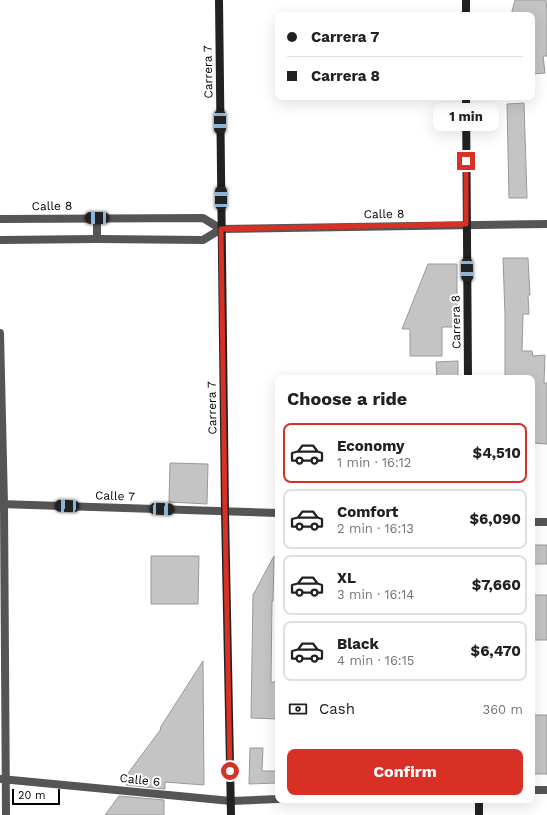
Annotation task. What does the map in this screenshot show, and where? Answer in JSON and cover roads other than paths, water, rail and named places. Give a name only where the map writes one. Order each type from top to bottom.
[{"type":"street","name":"Carrera 7","points":[[219,0],[225,512],[231,815]]},
{"type":"street","points":[[466,0],[466,12]]},
{"type":"street","name":"Carrera 8","points":[[466,100],[468,375]]},
{"type":"street","points":[[97,218],[97,239]]},
{"type":"street","name":"Calle 8","points":[[0,219],[203,218],[221,229],[466,224],[547,224]]},
{"type":"street","points":[[0,240],[203,240],[221,229]]},
{"type":"street","points":[[0,333],[3,779],[6,815]]},
{"type":"street","name":"Calle 7","points":[[2,504],[275,513]]},
{"type":"street","points":[[535,522],[547,522]]},
{"type":"street","name":"Calle 6","points":[[3,779],[231,801],[275,799]]},
{"type":"street","points":[[535,790],[547,790]]},
{"type":"street","points":[[479,803],[479,815]]}]
